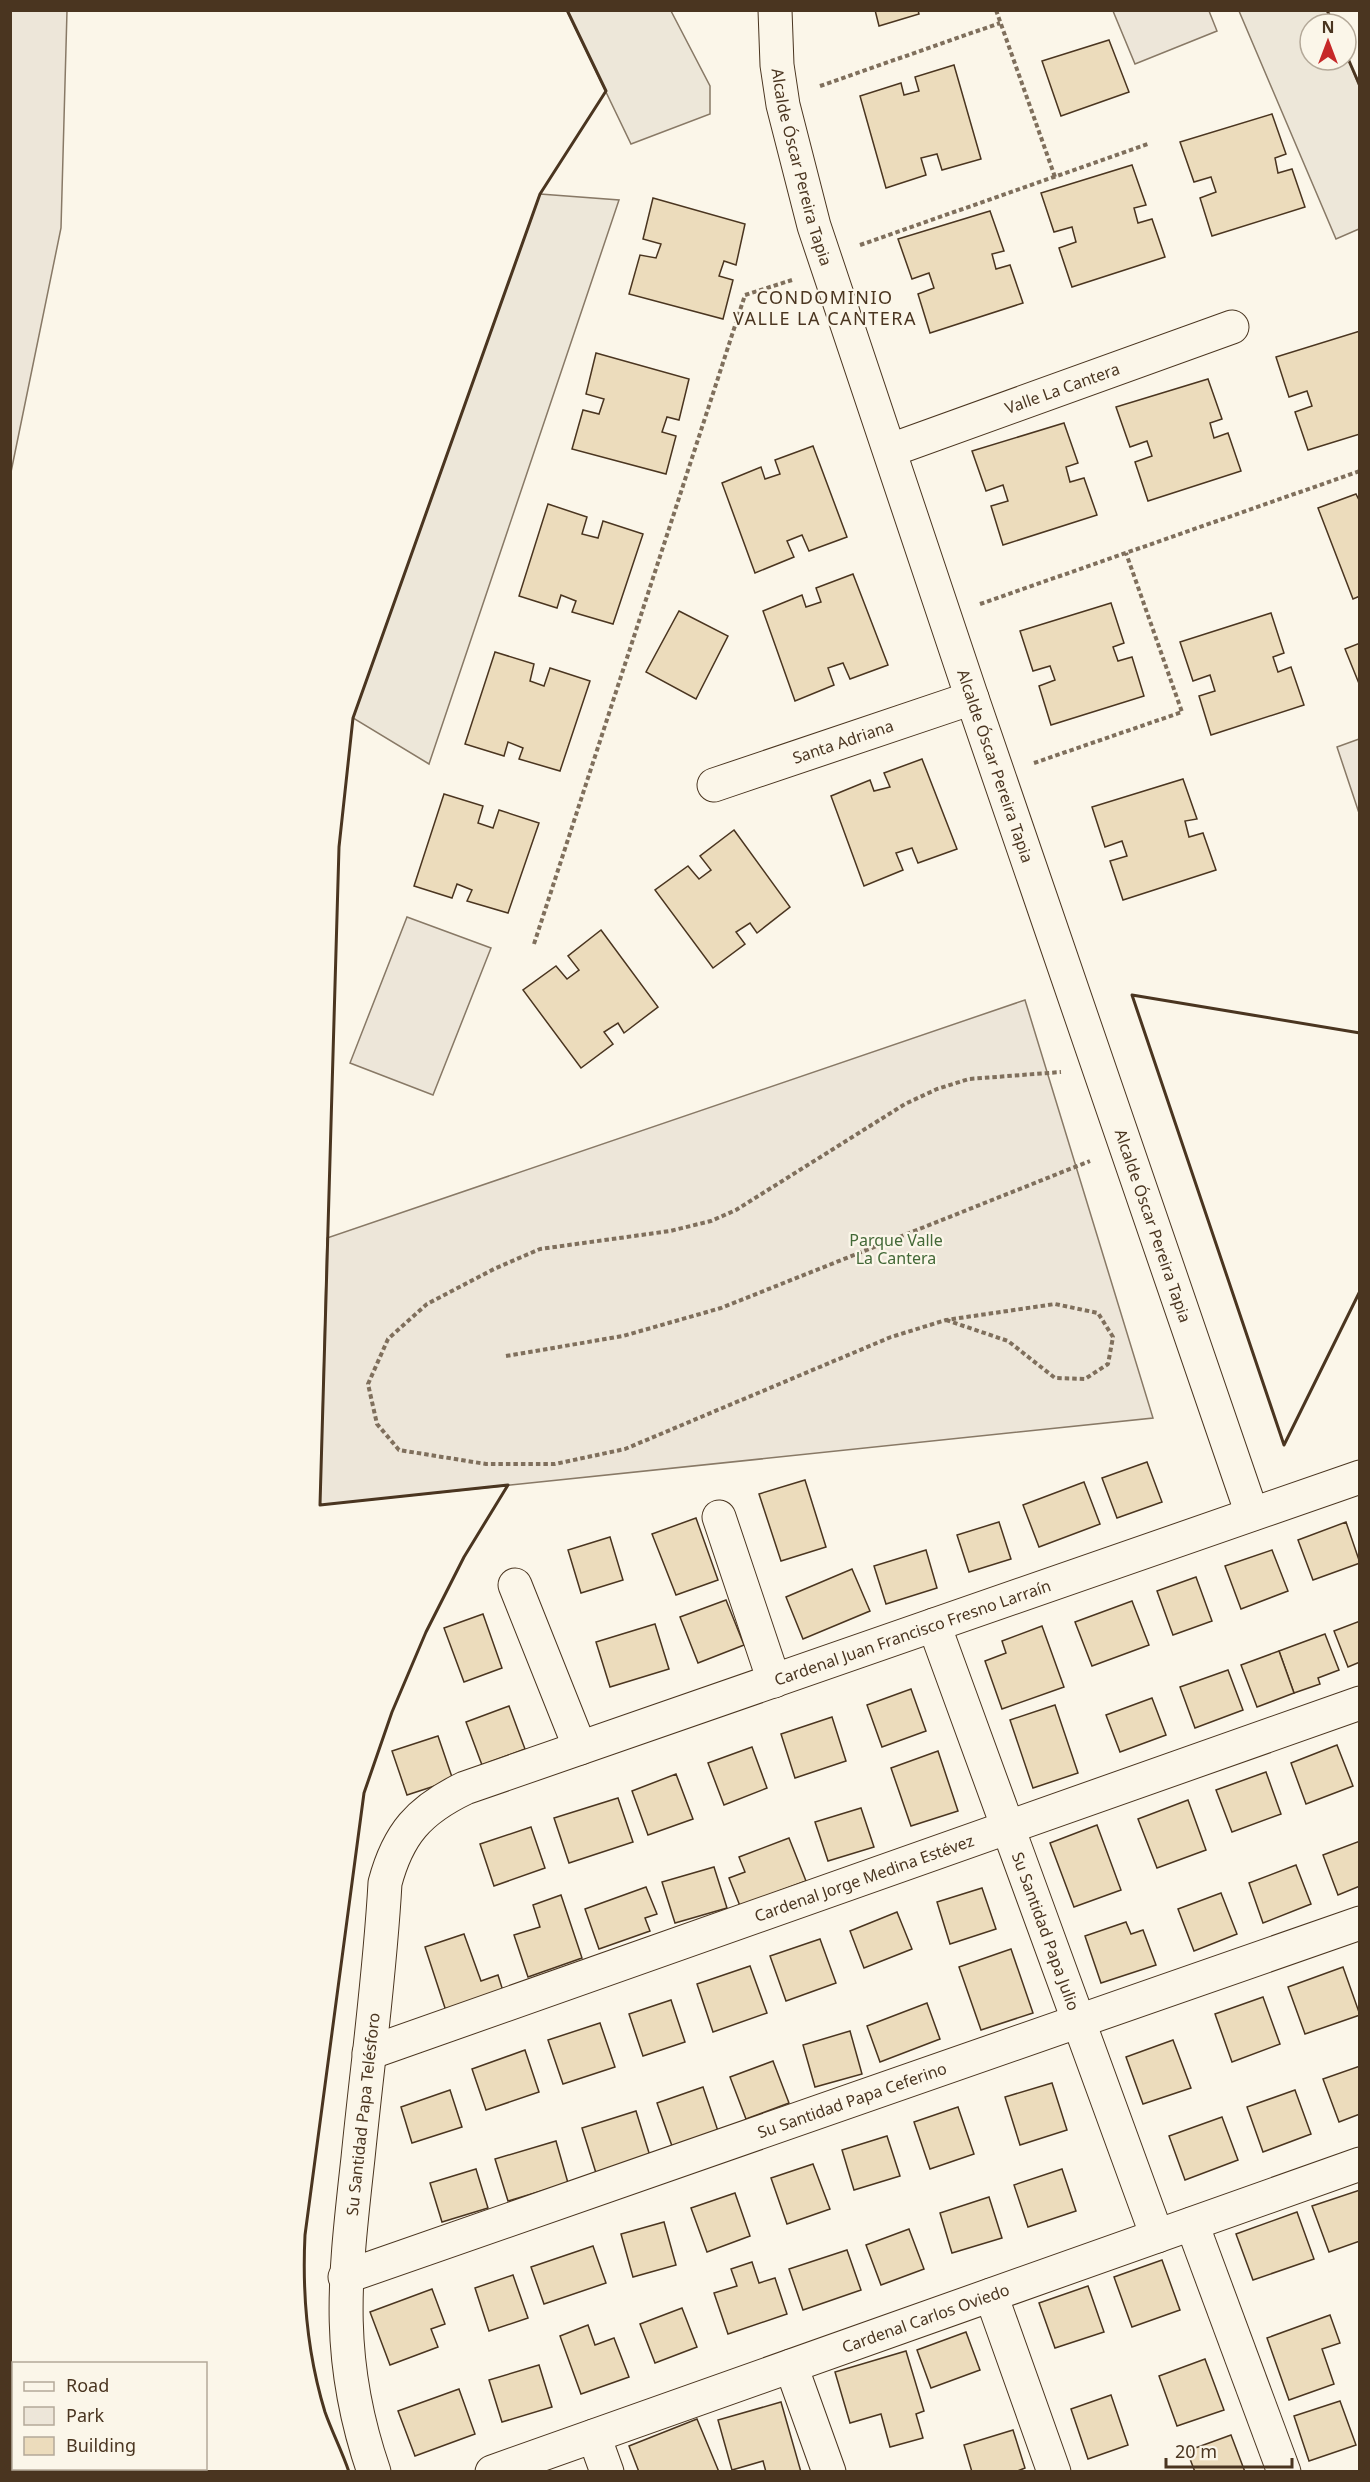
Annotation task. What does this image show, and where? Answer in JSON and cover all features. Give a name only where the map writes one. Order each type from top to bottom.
[{"type":"street","name":"Alcalde Óscar Pereira Tapia","points":[[775,10],[777,65],[792,144],[814,226],[891,450],[972,698],[1252,1514]]},
{"type":"street","name":"Valle La Cantera","points":[[891,450],[1232,327]]},
{"type":"street","name":"Santa Adriana","points":[[714,785],[972,698]]},
{"type":"street","name":"Cardenal Juan Francisco Fresno Larraín","points":[[465,1788],[1359,1477]]},
{"type":"street","points":[[719,1517],[774,1681]]},
{"type":"street","points":[[515,1585],[580,1748]]},
{"type":"street","name":"Su Santidad Papa Julio","points":[[934,1625],[1157,2236]]},
{"type":"street","name":"Cardenal Jorge Medina Estévez","points":[[369,2053],[1359,1703]]},
{"type":"street","name":"Su Santidad Papa Telésforo","points":[[374,2472],[355,2410],[346,2357],[345,2277],[385,1883],[402,1837],[419,1816],[441,1800],[465,1788]]},
{"type":"street","name":"Su Santidad Papa Ceferino","points":[[345,2277],[1359,1923]]},
{"type":"street","name":"Cardenal Carlos Oviedo","points":[[492,2472],[1359,2164]]},
{"type":"street","points":[[1192,2224],[1284,2472]]},
{"type":"street","points":[[991,2295],[1054,2472]]},
{"type":"street","points":[[790,2366],[829,2472]]},
{"type":"street","points":[[594,2436],[607,2472]]},
{"type":"path","points":[[996,10],[1055,177]]},
{"type":"path","points":[[816,88],[1000,23]]},
{"type":"path","points":[[854,247],[1148,144]]},
{"type":"path","points":[[534,944],[745,295],[795,279]]},
{"type":"path","points":[[979,604],[1359,471]]},
{"type":"path","points":[[1033,764],[1182,712],[1126,553]]},
{"type":"path","points":[[946,1320],[1008,1341],[1055,1378],[1085,1379],[1108,1364],[1113,1337],[1098,1313],[1055,1304],[946,1320],[891,1337],[625,1449],[555,1464],[486,1464],[399,1450],[377,1424],[368,1384],[388,1338],[427,1304],[540,1249],[670,1231],[711,1221],[736,1210],[906,1104],[937,1089],[969,1079],[1101,1070]]},
{"type":"path","points":[[506,1356],[623,1336],[721,1308],[1127,1147]]},
{"type":"green space","points":[[11,10],[67,11],[61,228],[11,472]]},
{"type":"green space","points":[[1113,11],[1209,11],[1217,31],[1135,64]]},
{"type":"green space","points":[[1360,739],[1359,813],[1337,747]]},
{"type":"green space","points":[[407,917],[491,948],[433,1095],[350,1063]]},
{"type":"green space","name":"Parque Valle La Cantera","points":[[1025,1000],[1153,1418],[320,1505],[327,1238]]},
{"type":"shaded area","points":[[567,11],[671,11],[710,86],[710,114],[631,144]]},
{"type":"shaded area","points":[[1239,11],[1327,11],[1298,12],[1298,72],[1353,72],[1359,86],[1359,229],[1336,239]]},
{"type":"shaded area","points":[[540,194],[619,200],[429,764],[353,718]]},
{"type":"building","points":[[875,10],[918,10],[919,14],[879,26]]},
{"type":"building","points":[[1109,40],[1129,92],[1061,116],[1042,61]]},
{"type":"building","points":[[954,65],[981,159],[942,170],[937,154],[921,158],[926,175],[886,188],[860,96],[901,83],[904,95],[919,91],[915,77]]},
{"type":"building","points":[[1272,114],[1286,154],[1275,158],[1278,173],[1292,169],[1305,207],[1212,236],[1200,198],[1216,192],[1211,177],[1194,182],[1180,142]]},
{"type":"building","points":[[1132,165],[1146,205],[1134,208],[1138,223],[1152,219],[1165,257],[1072,287],[1059,248],[1076,242],[1072,227],[1054,232],[1041,193]]},
{"type":"building","points":[[653,198],[745,224],[736,265],[724,261],[719,276],[733,280],[723,319],[629,294],[640,255],[656,258],[661,244],[643,239]]},
{"type":"building","points":[[990,211],[1004,251],[992,254],[996,269],[1010,265],[1023,303],[930,333],[918,294],[934,288],[929,273],[912,279],[898,239]]},
{"type":"building","points":[[1360,331],[1360,434],[1308,450],[1295,412],[1312,406],[1307,391],[1289,397],[1276,357]]},
{"type":"building","points":[[596,353],[689,379],[679,420],[667,417],[662,432],[676,436],[666,474],[572,449],[583,410],[599,414],[604,399],[586,394]]},
{"type":"building","points":[[1208,379],[1222,419],[1210,423],[1214,438],[1228,433],[1241,471],[1148,501],[1135,462],[1152,456],[1147,441],[1130,447],[1116,407]]},
{"type":"building","points":[[1064,423],[1078,463],[1066,467],[1070,482],[1084,478],[1097,515],[1003,545],[991,506],[1008,501],[1003,485],[986,491],[972,451]]},
{"type":"building","points":[[813,446],[847,537],[809,551],[802,535],[787,541],[794,557],[755,573],[722,483],[761,467],[765,479],[780,474],[775,460]]},
{"type":"building","points":[[1356,494],[1360,502],[1360,596],[1353,599],[1318,508]]},
{"type":"building","points":[[548,504],[587,517],[582,534],[598,538],[603,521],[643,534],[613,624],[572,612],[576,601],[561,595],[557,608],[519,596]]},
{"type":"building","points":[[853,574],[888,665],[850,679],[843,663],[828,668],[834,685],[795,701],[763,611],[802,595],[806,607],[821,602],[816,588]]},
{"type":"building","points":[[1111,603],[1124,643],[1113,647],[1118,661],[1132,657],[1144,696],[1051,725],[1039,686],[1055,680],[1050,666],[1033,671],[1020,631]]},
{"type":"building","points":[[679,611],[728,636],[696,699],[646,672]]},
{"type":"building","points":[[1271,613],[1284,653],[1273,657],[1278,672],[1291,667],[1304,705],[1211,735],[1199,696],[1215,691],[1210,675],[1193,681],[1180,642]]},
{"type":"building","points":[[1360,643],[1360,686],[1345,649]]},
{"type":"building","points":[[495,652],[534,664],[530,681],[544,686],[550,668],[590,681],[560,771],[519,759],[523,748],[508,742],[504,756],[465,744]]},
{"type":"building","points":[[922,759],[957,849],[918,863],[912,848],[896,853],[903,870],[864,886],[831,796],[870,780],[874,791],[890,787],[884,773]]},
{"type":"building","points":[[1183,779],[1197,819],[1185,821],[1189,837],[1203,833],[1216,870],[1123,900],[1110,861],[1127,856],[1122,841],[1105,847],[1092,807]]},
{"type":"building","points":[[444,794],[483,806],[478,823],[493,828],[499,810],[539,823],[508,913],[467,901],[472,890],[457,884],[452,898],[414,886]]},
{"type":"building","points":[[734,830],[790,907],[757,933],[750,923],[736,932],[745,944],[713,968],[655,890],[688,866],[699,879],[711,870],[700,856]]},
{"type":"building","points":[[601,930],[658,1007],[624,1033],[618,1023],[604,1032],[613,1044],[581,1068],[523,990],[556,966],[567,979],[579,970],[568,956]]},
{"type":"building","points":[[1147,1462],[1162,1502],[1117,1518],[1102,1478]]},
{"type":"building","points":[[805,1480],[826,1547],[781,1561],[759,1494]]},
{"type":"building","points":[[1084,1482],[1100,1524],[1039,1547],[1023,1505]]},
{"type":"building","points":[[696,1518],[718,1580],[676,1595],[652,1534]]},
{"type":"building","points":[[999,1522],[1011,1559],[969,1572],[957,1535]]},
{"type":"building","points":[[1346,1522],[1360,1563],[1313,1580],[1298,1540]]},
{"type":"building","points":[[610,1537],[623,1580],[581,1593],[568,1550]]},
{"type":"building","points":[[926,1550],[937,1588],[886,1604],[874,1566]]},
{"type":"building","points":[[1272,1550],[1288,1591],[1241,1609],[1225,1566]]},
{"type":"building","points":[[852,1569],[870,1611],[803,1639],[786,1597]]},
{"type":"building","points":[[1196,1577],[1212,1621],[1173,1635],[1157,1591]]},
{"type":"building","points":[[726,1600],[744,1645],[698,1663],[680,1617]]},
{"type":"building","points":[[1132,1601],[1149,1645],[1092,1666],[1075,1622]]},
{"type":"building","points":[[483,1614],[502,1668],[464,1682],[444,1628]]},
{"type":"building","points":[[1360,1621],[1360,1662],[1348,1667],[1334,1631]]},
{"type":"building","points":[[655,1624],[669,1669],[610,1687],[596,1642]]},
{"type":"building","points":[[1042,1626],[1064,1687],[1002,1709],[985,1661],[1006,1653],[1002,1641]]},
{"type":"building","points":[[1325,1634],[1339,1670],[1318,1678],[1320,1684],[1294,1693],[1279,1651]]},
{"type":"building","points":[[1279,1651],[1294,1693],[1257,1707],[1241,1665]]},
{"type":"building","points":[[1228,1670],[1243,1710],[1195,1728],[1180,1687]]},
{"type":"building","points":[[911,1689],[926,1731],[882,1747],[867,1705]]},
{"type":"building","points":[[1152,1698],[1166,1735],[1120,1752],[1106,1715]]},
{"type":"building","points":[[1055,1705],[1078,1773],[1033,1788],[1010,1720]]},
{"type":"building","points":[[509,1706],[525,1749],[482,1765],[466,1722]]},
{"type":"building","points":[[832,1717],[846,1761],[795,1778],[781,1734]]},
{"type":"building","points":[[438,1736],[453,1780],[407,1795],[392,1751]]},
{"type":"building","points":[[1337,1745],[1353,1786],[1306,1804],[1291,1763]]},
{"type":"building","points":[[752,1747],[767,1788],[724,1805],[708,1763]]},
{"type":"building","points":[[938,1751],[958,1811],[911,1826],[891,1768]]},
{"type":"building","points":[[1266,1772],[1281,1814],[1232,1832],[1216,1790]]},
{"type":"building","points":[[676,1774],[693,1819],[648,1835],[632,1791]]},
{"type":"building","points":[[618,1798],[633,1842],[569,1863],[554,1818]]},
{"type":"building","points":[[1188,1800],[1206,1850],[1157,1868],[1138,1819]]},
{"type":"building","points":[[861,1808],[874,1847],[828,1861],[815,1822]]},
{"type":"building","points":[[1097,1825],[1121,1890],[1074,1907],[1050,1843]]},
{"type":"building","points":[[531,1827],[545,1868],[494,1886],[480,1844]]},
{"type":"building","points":[[789,1838],[806,1881],[740,1906],[729,1878],[745,1872],[739,1857]]},
{"type":"building","points":[[1360,1841],[1360,1886],[1338,1895],[1323,1855]]},
{"type":"building","points":[[1296,1865],[1311,1904],[1263,1923],[1249,1883]]},
{"type":"building","points":[[714,1867],[727,1908],[675,1923],[662,1882]]},
{"type":"building","points":[[646,1887],[657,1914],[645,1918],[650,1931],[599,1949],[585,1909]]},
{"type":"building","points":[[982,1888],[996,1929],[950,1944],[937,1902]]},
{"type":"building","points":[[1221,1893],[1237,1934],[1194,1951],[1178,1909]]},
{"type":"building","points":[[561,1895],[582,1958],[528,1977],[514,1935],[540,1927],[533,1905]]},
{"type":"building","points":[[897,1912],[912,1949],[864,1968],[850,1931]]},
{"type":"building","points":[[1126,1922],[1131,1934],[1143,1930],[1156,1965],[1101,1983],[1085,1936]]},
{"type":"building","points":[[464,1934],[481,1981],[498,1975],[503,1991],[446,2011],[425,1947]]},
{"type":"building","points":[[820,1939],[836,1983],[786,2001],[770,1956]]},
{"type":"building","points":[[1011,1949],[1033,2013],[981,2030],[959,1967]]},
{"type":"building","points":[[750,1966],[767,2013],[713,2032],[697,1984]]},
{"type":"building","points":[[1343,1967],[1360,2015],[1305,2034],[1288,1987]]},
{"type":"building","points":[[1263,1997],[1280,2044],[1232,2062],[1215,2014]]},
{"type":"building","points":[[671,2000],[685,2042],[643,2056],[629,2014]]},
{"type":"building","points":[[927,2003],[940,2039],[880,2062],[867,2026]]},
{"type":"building","points":[[600,2023],[615,2067],[563,2084],[548,2040]]},
{"type":"building","points":[[850,2031],[862,2074],[815,2087],[803,2045]]},
{"type":"building","points":[[1173,2040],[1191,2088],[1143,2104],[1126,2057]]},
{"type":"building","points":[[525,2050],[539,2092],[486,2110],[472,2069]]},
{"type":"building","points":[[773,2061],[789,2103],[746,2119],[730,2077]]},
{"type":"building","points":[[1360,2066],[1360,2114],[1339,2122],[1323,2079]]},
{"type":"building","points":[[1052,2083],[1067,2130],[1020,2145],[1005,2097]]},
{"type":"building","points":[[703,2087],[718,2131],[672,2146],[657,2103]]},
{"type":"building","points":[[450,2090],[462,2127],[412,2143],[401,2107]]},
{"type":"building","points":[[1295,2090],[1311,2134],[1263,2152],[1247,2107]]},
{"type":"building","points":[[958,2107],[974,2154],[930,2169],[914,2122]]},
{"type":"building","points":[[636,2111],[650,2156],[596,2173],[582,2128]]},
{"type":"building","points":[[1222,2117],[1238,2160],[1185,2180],[1169,2136]]},
{"type":"building","points":[[887,2136],[900,2176],[854,2190],[842,2150]]},
{"type":"building","points":[[556,2141],[568,2183],[508,2201],[495,2159]]},
{"type":"building","points":[[813,2164],[830,2209],[787,2224],[771,2178]]},
{"type":"building","points":[[476,2169],[488,2208],[442,2222],[430,2183]]},
{"type":"building","points":[[1062,2169],[1076,2211],[1028,2227],[1014,2185]]},
{"type":"building","points":[[1360,2190],[1360,2241],[1329,2252],[1312,2206]]},
{"type":"building","points":[[735,2193],[750,2236],[707,2252],[691,2208]]},
{"type":"building","points":[[989,2197],[1002,2238],[952,2253],[940,2213]]},
{"type":"building","points":[[1297,2212],[1314,2259],[1253,2280],[1236,2234]]},
{"type":"building","points":[[664,2222],[676,2265],[633,2277],[621,2234]]},
{"type":"building","points":[[909,2229],[924,2269],[881,2285],[866,2245]]},
{"type":"building","points":[[593,2246],[606,2283],[544,2304],[531,2267]]},
{"type":"building","points":[[847,2250],[861,2290],[803,2310],[789,2269]]},
{"type":"building","points":[[1162,2260],[1180,2310],[1132,2327],[1114,2277]]},
{"type":"building","points":[[752,2262],[759,2283],[775,2278],[787,2314],[728,2334],[714,2293],[737,2286],[731,2269]]},
{"type":"building","points":[[513,2275],[528,2318],[489,2331],[475,2288]]},
{"type":"building","points":[[1088,2286],[1104,2332],[1055,2348],[1039,2303]]},
{"type":"building","points":[[432,2289],[445,2324],[431,2329],[438,2347],[390,2365],[370,2312]]},
{"type":"building","points":[[682,2308],[697,2347],[655,2363],[640,2324]]},
{"type":"building","points":[[1330,2315],[1340,2343],[1322,2349],[1334,2384],[1289,2400],[1267,2338]]},
{"type":"building","points":[[588,2325],[595,2345],[614,2338],[629,2377],[581,2394],[560,2336]]},
{"type":"building","points":[[966,2332],[980,2370],[931,2388],[917,2350]]},
{"type":"building","points":[[906,2351],[924,2411],[916,2414],[923,2438],[890,2447],[881,2414],[850,2423],[835,2372]]},
{"type":"building","points":[[1205,2359],[1224,2410],[1177,2426],[1159,2376]]},
{"type":"building","points":[[539,2365],[552,2407],[502,2422],[489,2380]]},
{"type":"building","points":[[459,2389],[475,2434],[415,2456],[398,2411]]},
{"type":"building","points":[[1111,2395],[1128,2445],[1088,2459],[1071,2409]]},
{"type":"building","points":[[1340,2401],[1356,2445],[1309,2461],[1294,2416]]},
{"type":"building","points":[[781,2402],[801,2472],[766,2472],[763,2461],[732,2470],[718,2420]]},
{"type":"building","points":[[697,2419],[719,2472],[639,2472],[629,2446]]},
{"type":"building","points":[[1013,2430],[1025,2468],[1015,2472],[972,2472],[964,2445]]},
{"type":"building","points":[[1231,2435],[1245,2472],[1195,2472],[1187,2451]]},
{"type":"wall","points":[[349,2472],[325,2412],[314,2368],[307,2324],[304,2258],[305,2235],[364,1793],[392,1712],[426,1632],[464,1557],[508,1485],[320,1505],[339,847],[353,718],[540,194],[606,91],[567,10]]},
{"type":"wall","points":[[1354,72],[1360,86]]},
{"type":"wall","points":[[1360,1033],[1132,995],[1284,1445],[1360,1291]]},
{"type":"district","name":"CONDOMINIO VALLE LA CANTERA","points":[[825,308]]}]
